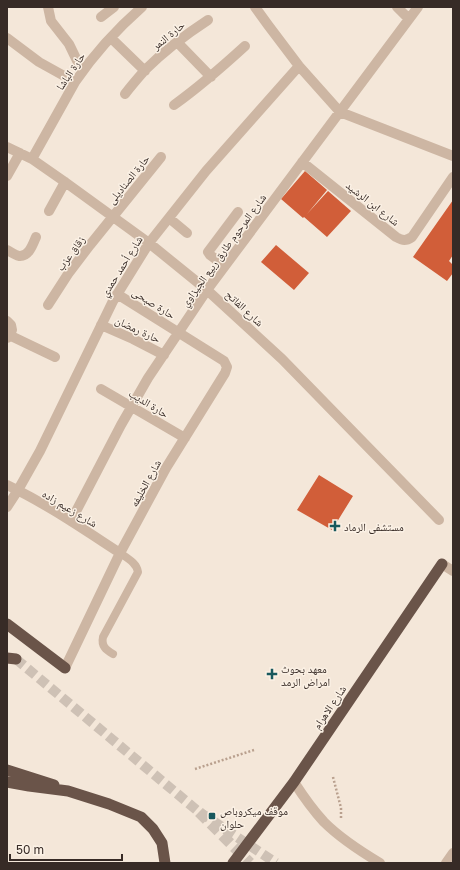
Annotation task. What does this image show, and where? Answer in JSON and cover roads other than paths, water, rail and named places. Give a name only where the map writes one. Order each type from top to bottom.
[{"type":"highway","name":"شارع الاهرام","points":[[234,863],[294,782],[442,564]]},
{"type":"highway","points":[[7,624],[65,668]]},
{"type":"highway","points":[[7,770],[50,783],[141,817],[153,829],[162,843],[165,863]]},
{"type":"highway","points":[[7,782],[68,791]]},
{"type":"street","points":[[48,7],[51,21],[69,44],[82,71]]},
{"type":"street","points":[[101,17],[114,7]]},
{"type":"street","name":"حارة الباشا","points":[[32,159],[82,71],[110,38],[142,7]]},
{"type":"street","points":[[255,7],[299,66],[340,112],[453,156]]},
{"type":"street","points":[[397,7],[409,19]]},
{"type":"street","name":"شارع المرحوم طارق ربيع الجيزاوي","points":[[71,521],[117,432],[148,378],[179,332],[225,266],[418,7]]},
{"type":"street","name":"حارة النمر","points":[[125,94],[144,71],[164,52],[208,20]]},
{"type":"street","points":[[7,38],[39,62],[75,82]]},
{"type":"street","points":[[110,38],[144,71]]},
{"type":"street","points":[[177,42],[211,77]]},
{"type":"street","points":[[174,105],[211,77],[245,46]]},
{"type":"street","name":"شارع أحمد حمدي","points":[[7,507],[40,451],[117,294],[149,243],[206,171],[299,66]]},
{"type":"street","name":"شارع الفاتح","points":[[7,147],[32,159],[113,216],[208,290],[282,359],[439,520]]},
{"type":"street","points":[[7,176],[20,153]]},
{"type":"street","name":"حارة الصناديلى","points":[[113,216],[161,157]]},
{"type":"street","name":"شارع ابن الرشيد","points":[[302,162],[402,240],[408,240],[412,237],[453,177]]},
{"type":"street","points":[[49,211],[65,182]]},
{"type":"street","points":[[225,266],[208,252],[238,212]]},
{"type":"street","name":"زقاق عزب","points":[[48,305],[85,251],[113,216]]},
{"type":"street","points":[[169,218],[188,234]]},
{"type":"street","points":[[7,250],[20,256],[26,254],[36,237]]},
{"type":"street","name":"حارة صبحى","points":[[117,294],[179,332]]},
{"type":"street","points":[[7,321],[11,325],[12,330],[8,337],[55,357]]},
{"type":"street","name":"حارة رمضان","points":[[101,325],[164,355]]},
{"type":"street","name":"شارع الخليفه","points":[[65,668],[120,553],[166,468],[225,373],[226,367],[224,361],[179,332]]},
{"type":"street","name":"حارة الديب","points":[[101,388],[185,438]]},
{"type":"street","name":"شارع زعيم زاده","points":[[7,485],[71,521],[120,553]]},
{"type":"street","points":[[442,564],[453,571]]},
{"type":"street","points":[[294,782],[305,799],[325,822],[341,837],[380,863]]},
{"type":"street","points":[[446,863],[453,853]]},
{"type":"lane","points":[[113,654],[106,650],[103,646],[103,637],[138,572],[137,567],[120,553]]},
{"type":"tunnel","points":[[16,659],[199,812],[276,863]]},
{"type":"tunnel","points":[[199,812],[250,863]]},
{"type":"place","name":"مستشفى الرماد","points":[[335,526]]},
{"type":"place","name":"معهد بحوث امراض الرمد","points":[[272,674]]},
{"type":"place","name":"موقف ميكروباص حلوان","points":[[212,816]]}]
